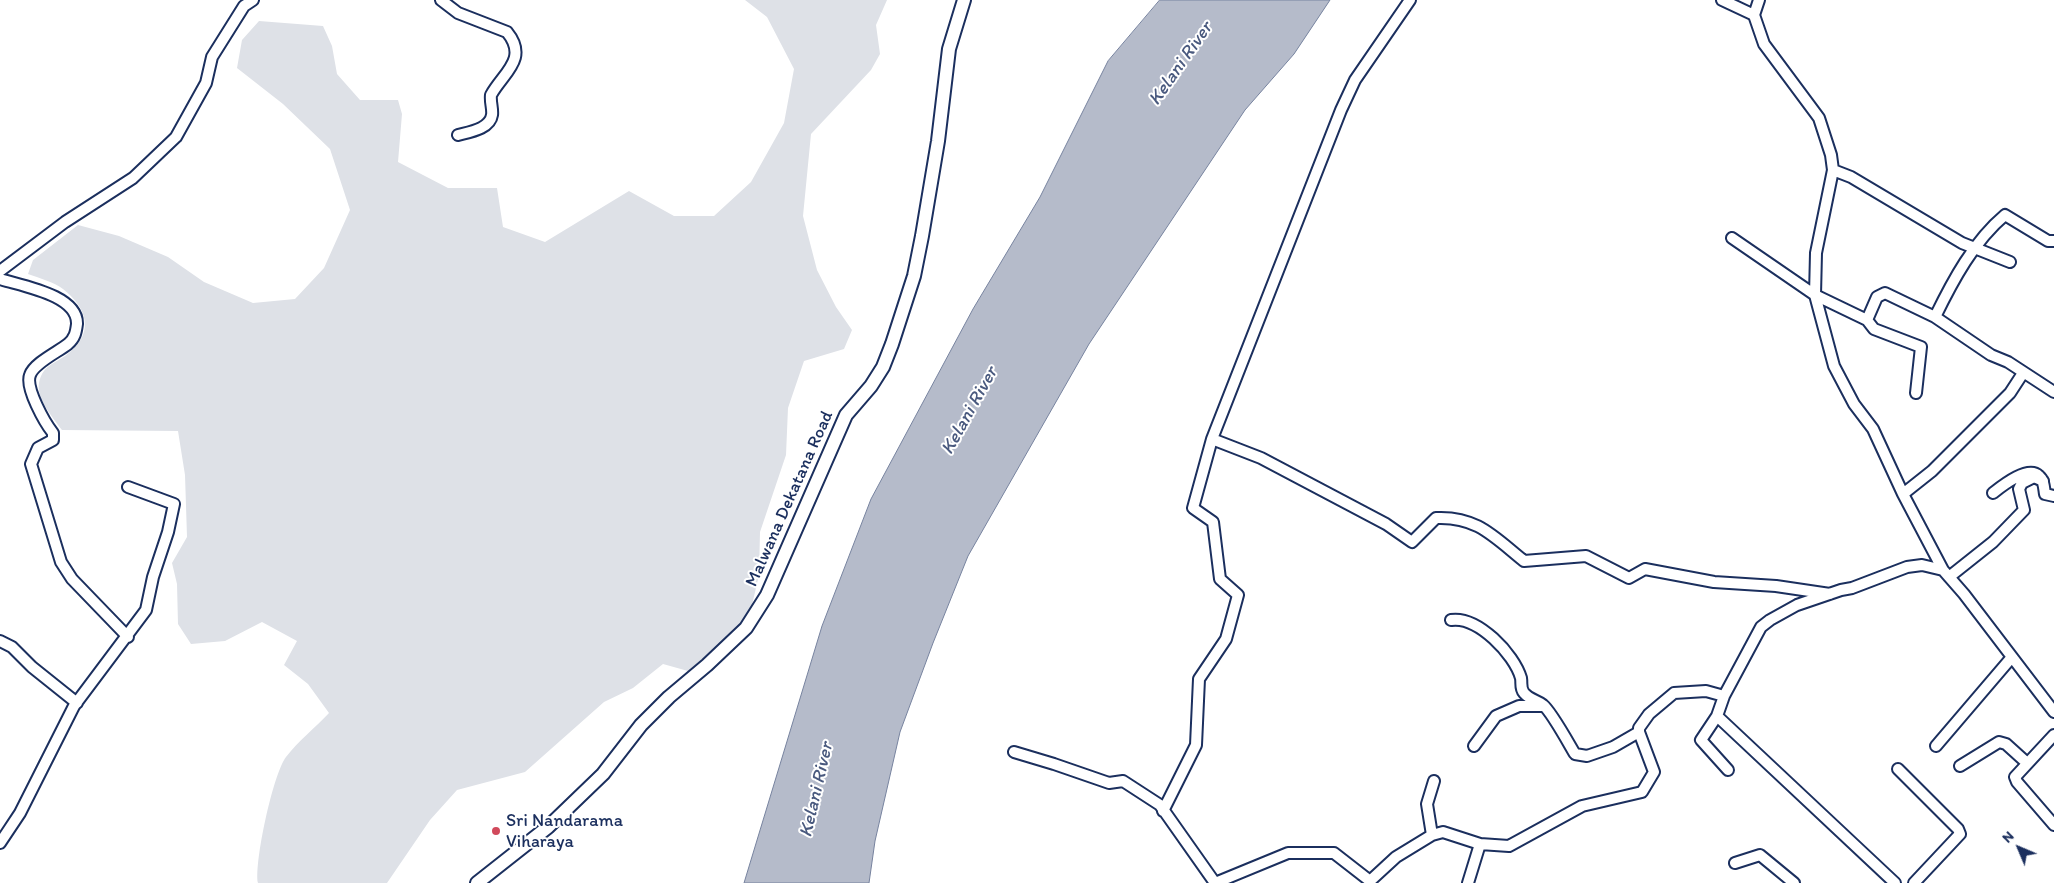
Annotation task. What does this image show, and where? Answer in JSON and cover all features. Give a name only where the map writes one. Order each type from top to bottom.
[{"type":"main road","name":"Malwana Dekatana Road","points":[[477,883],[548,827],[604,774],[641,725],[669,697],[707,665],[746,628],[767,596],[846,415],[872,386],[883,367],[892,344],[914,276],[938,141],[949,49],[964,0]]},
{"type":"street","points":[[0,271],[65,222],[133,178],[176,136],[206,84],[212,57],[244,6],[254,0]]},
{"type":"street","points":[[441,0],[458,13],[507,32],[515,50],[515,62],[490,95],[492,116],[489,122],[478,130],[458,135]]},
{"type":"street","points":[[1163,811],[1196,745],[1199,678],[1226,639],[1238,595],[1220,579],[1213,522],[1193,508],[1212,439],[1354,80],[1410,0]]},
{"type":"street","points":[[1722,0],[1754,15]]},
{"type":"street","points":[[1759,0],[1754,15],[1764,44],[1819,118],[1831,156],[1832,170],[1816,254],[1815,295],[1834,366],[1854,404],[1873,429],[1903,494],[1946,573],[2054,712]]},
{"type":"street","points":[[1832,170],[1851,177],[1975,249],[2010,262]]},
{"type":"street","points":[[1936,317],[1965,262],[2005,215],[2048,241],[2054,241]]},
{"type":"street","points":[[1732,238],[1815,295],[1866,320],[1874,329],[1922,347],[1916,393]]},
{"type":"street","points":[[0,279],[60,298],[70,306],[77,319],[76,333],[70,342],[38,365],[30,375],[29,388],[48,427],[53,433],[53,440],[38,448],[31,464],[61,562],[72,578],[128,636]]},
{"type":"street","points":[[1866,320],[1877,298],[1885,293],[1936,317],[1991,355],[2008,362],[2023,373],[2037,379],[2054,392]]},
{"type":"street","points":[[1903,494],[1932,471],[2010,394],[2023,373]]},
{"type":"street","points":[[1212,439],[1261,458],[1386,524],[1412,542],[1436,518],[1453,517],[1480,526],[1524,561],[1586,556],[1629,578],[1646,569],[1714,582],[1776,586],[1830,594]]},
{"type":"street","points":[[1993,493],[2012,479],[2032,473],[2038,474],[2043,481],[2045,494],[2054,496]]},
{"type":"street","points":[[1946,573],[1992,542],[2024,510],[2019,489],[2022,483],[2034,477],[2043,481]]},
{"type":"street","points":[[1,839],[20,812],[77,703],[146,610],[153,577],[168,532],[174,504],[128,487]]},
{"type":"street","points":[[1728,770],[1701,740],[1717,716],[1724,696],[1761,627],[1797,605],[1852,588],[1907,567],[1922,565],[1946,573]]},
{"type":"street","points":[[1451,620],[1462,620],[1485,630],[1509,656],[1521,678],[1523,692],[1531,700],[1544,706],[1575,754],[1587,756],[1613,747],[1639,732]]},
{"type":"street","points":[[0,641],[12,647],[32,667],[77,703]]},
{"type":"street","points":[[1936,746],[2012,657]]},
{"type":"street","points":[[1014,752],[1109,783],[1122,780],[1160,805],[1215,883],[1288,853],[1334,854],[1370,881],[1396,857],[1432,835],[1443,832],[1480,844],[1509,846],[1582,806],[1642,792],[1654,772],[1639,732],[1639,728],[1649,714],[1674,693],[1706,691],[1724,696]]},
{"type":"street","points":[[1474,746],[1496,716],[1519,706],[1544,706]]},
{"type":"street","points":[[1717,716],[1895,883]]},
{"type":"street","points":[[2054,735],[2027,763],[2017,775],[2016,780],[2054,825]]},
{"type":"street","points":[[1960,766],[1999,742],[2006,744],[2027,763]]},
{"type":"street","points":[[1898,769],[1960,834],[1914,883]]},
{"type":"street","points":[[1432,835],[1427,804],[1434,780]]},
{"type":"street","points":[[1468,883],[1480,844]]},
{"type":"street","points":[[1734,863],[1760,855],[1794,883]]},
{"type":"shaded area","points":[[745,0],[887,0],[876,25],[880,54],[871,70],[811,134],[803,216],[817,270],[836,307],[852,330],[844,349],[804,361],[788,408],[786,455],[760,532],[759,575],[752,605],[736,630],[688,671],[663,664],[633,688],[604,702],[525,772],[457,790],[430,820],[387,883],[258,883],[262,839],[270,799],[281,766],[291,751],[329,713],[308,684],[284,665],[297,641],[262,622],[225,641],[191,644],[178,624],[177,584],[172,563],[187,537],[185,475],[178,431],[62,430],[50,414],[40,395],[39,383],[44,371],[51,364],[65,356],[78,344],[85,328],[84,319],[77,303],[63,289],[51,282],[28,274],[33,260],[78,225],[119,236],[168,257],[204,282],[253,303],[295,299],[324,268],[350,210],[330,149],[283,104],[237,68],[242,40],[259,21],[323,26],[332,46],[337,74],[360,100],[398,100],[402,114],[398,162],[448,188],[497,188],[503,227],[545,242],[629,191],[674,216],[714,216],[751,182],[784,123],[794,69],[767,17]]},
{"type":"water","name":"Kelani River","points":[[1160,0],[1330,0],[1294,54],[1245,110],[1089,344],[968,556],[900,732],[875,841],[869,883],[744,883],[822,626],[871,499],[973,309],[1040,197],[1108,61]]},
{"type":"place","name":"Sri Nandarama Viharaya","points":[[496,831]]}]
